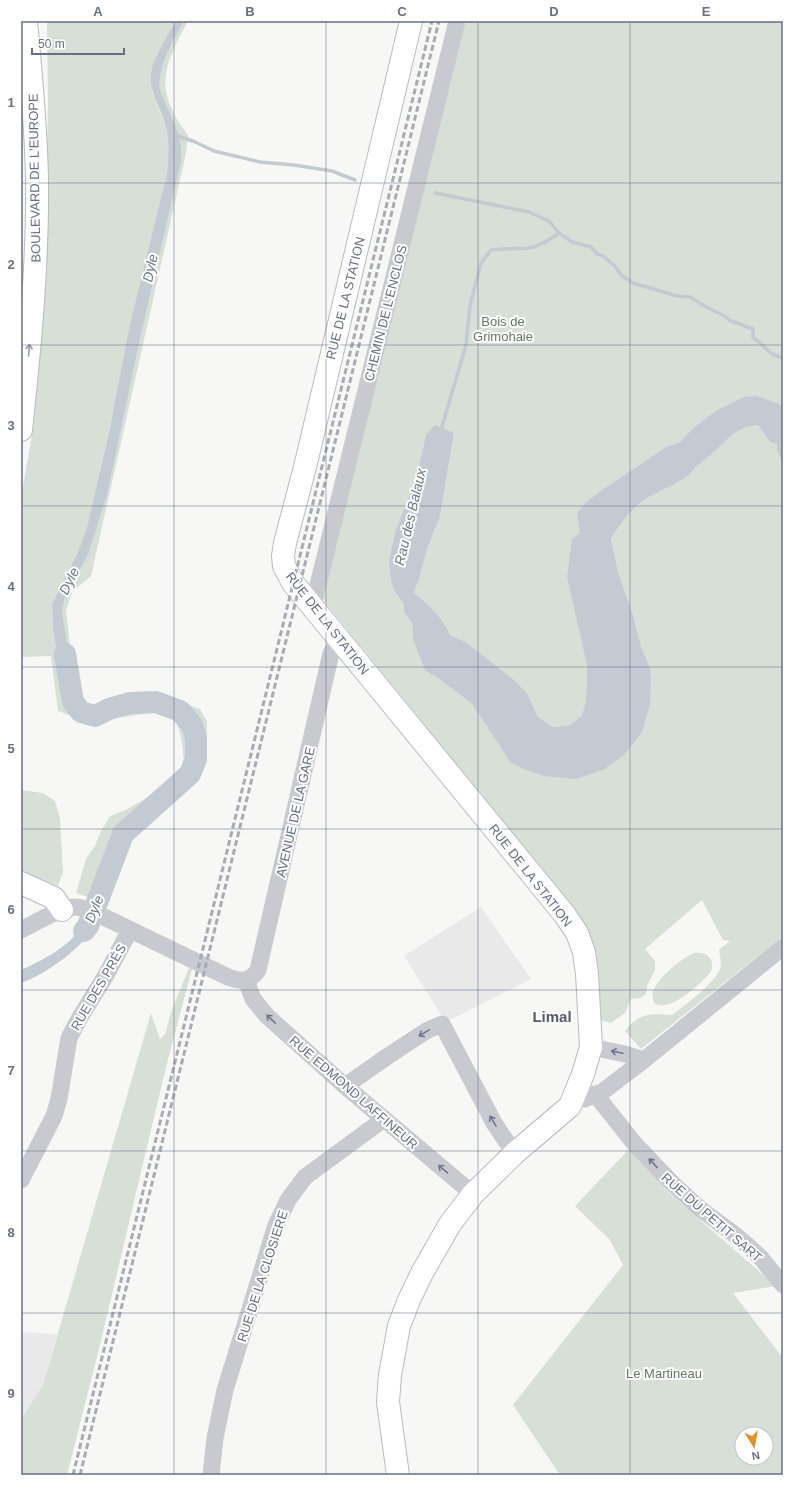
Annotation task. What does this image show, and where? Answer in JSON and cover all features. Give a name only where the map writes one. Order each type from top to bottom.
[{"type":"main road","name":"BOULEVARD DE L'EUROPE","points":[[21,430],[28,369],[35,272],[36,179],[33,88],[26,21]]},
{"type":"main road","points":[[33,88],[41,72],[41,21]]},
{"type":"main road","name":"RUE DE LA STATION","points":[[411,21],[283,556],[284,566],[289,577],[310,604],[539,882],[577,933],[584,952],[587,974],[591,1047],[583,1074],[570,1106]]},
{"type":"main road","points":[[21,883],[54,898],[62,910]]},
{"type":"main road","points":[[398,1475],[388,1402],[390,1375],[399,1326],[422,1273],[450,1224],[473,1194],[516,1152],[570,1106]]},
{"type":"street","name":"CHEMIN DE L'ENCLOS","points":[[310,604],[315,597],[457,21]]},
{"type":"street","name":"AVENUE DE LA GARE","points":[[246,980],[253,977],[258,970],[331,653],[340,640]]},
{"type":"street","points":[[21,930],[62,910],[75,906],[104,917],[228,977],[236,980],[246,980]]},
{"type":"street","name":"RUE DES PRÉS","points":[[21,1180],[54,1116],[59,1100],[69,1038],[79,1018],[106,975],[130,930]]},
{"type":"street","points":[[570,1106],[602,1092],[783,946]]},
{"type":"street","name":"RUE EDMOND LAFFINEUR","points":[[246,980],[253,999],[267,1016],[384,1120],[473,1194]]},
{"type":"street","points":[[345,1086],[426,1031],[442,1024],[494,1123],[506,1141],[516,1152]]},
{"type":"street","points":[[591,1047],[625,1054],[649,1055]]},
{"type":"street","name":"RUE DU PETIT SART","points":[[595,1094],[634,1143],[674,1185],[699,1208],[748,1246],[761,1258],[783,1285]]},
{"type":"street","name":"RUE DE LA CLOSIERE","points":[[211,1475],[215,1438],[225,1390],[276,1225],[288,1200],[305,1177],[384,1120]]},
{"type":"shaded area","points":[[481,907],[531,979],[446,1022],[404,956]]},
{"type":"shaded area","points":[[21,1332],[57,1334],[43,1386],[21,1420]]},
{"type":"green space","points":[[47,21],[176,21],[153,66],[152,91],[166,127],[169,148],[167,174],[87,527],[78,552],[52,604],[53,629],[61,679],[65,633],[62,611],[65,598],[88,555],[107,496],[140,339],[181,162],[182,154],[180,139],[161,93],[160,81],[161,72],[171,45],[184,21],[188,21],[173,52],[168,65],[166,78],[166,91],[170,105],[177,119],[188,135],[186,153],[91,576],[72,592],[66,611],[74,676],[84,703],[95,708],[166,696],[200,709],[207,721],[207,740],[203,761],[194,777],[136,831],[108,904],[76,893],[86,859],[95,846],[101,831],[110,816],[126,810],[156,792],[167,788],[184,765],[184,758],[180,732],[173,714],[159,712],[87,722],[58,711],[51,656],[22,657],[21,668],[21,498],[34,424],[45,271],[48,103]]},
{"type":"green space","name":"Bois de Grimohaie","points":[[462,21],[783,21],[783,407],[780,404],[714,412],[693,428],[680,442],[666,447],[602,490],[580,533],[567,577],[587,666],[586,701],[582,715],[570,725],[553,727],[538,717],[527,693],[512,678],[465,643],[450,635],[444,623],[435,612],[414,593],[427,549],[440,515],[454,433],[426,435],[415,482],[407,502],[395,592],[404,604],[404,612],[412,623],[413,639],[425,671],[438,678],[472,704],[510,762],[650,690],[650,668],[641,646],[633,613],[618,572],[611,538],[626,518],[643,501],[689,475],[732,434],[742,428],[758,425],[764,433],[777,444],[777,450],[783,464],[783,936],[641,1049],[625,1031],[630,1025],[640,1018],[651,1014],[672,1015],[706,988],[717,975],[721,967],[719,950],[730,941],[723,940],[702,900],[645,949],[655,961],[655,970],[647,986],[646,994],[640,998],[631,999],[625,1013],[611,1023],[597,1019],[593,946],[587,929],[581,919],[324,601],[322,594]]},
{"type":"green space","points":[[21,790],[43,793],[55,801],[60,818],[63,872],[58,886],[21,871]]},
{"type":"green space","points":[[694,953],[706,954],[711,959],[712,966],[708,975],[691,991],[677,1001],[665,1005],[654,1003],[652,994],[659,982],[675,965]]},
{"type":"green space","points":[[189,968],[192,969],[166,1067],[99,1349],[67,1475],[21,1475],[21,1420],[43,1385],[151,1013],[160,1039],[165,1034],[171,1012]]},
{"type":"green space","name":"Le Martineau","points":[[631,1147],[669,1193],[776,1286],[733,1293],[783,1358],[783,1475],[560,1475],[513,1405],[623,1265],[610,1240],[575,1206]]},
{"type":"water","points":[[176,21],[184,21],[167,54],[161,72],[160,89],[180,139],[182,154],[181,162],[140,339],[107,496],[88,555],[65,598],[62,611],[73,683],[61,680],[53,629],[52,604],[78,552],[87,527],[110,427],[130,325],[167,174],[168,139],[164,120],[152,90],[151,74],[157,55]]},
{"type":"water","points":[[756,396],[780,404],[783,407],[783,464],[777,450],[777,444],[770,442],[758,425],[743,428],[732,434],[711,455],[695,468],[691,474],[677,483],[648,497],[638,505],[611,538],[618,572],[633,614],[641,646],[650,668],[650,704],[642,732],[624,755],[603,770],[576,779],[544,776],[526,770],[510,762],[472,704],[438,678],[425,671],[413,639],[412,623],[404,612],[404,604],[395,592],[391,580],[389,560],[396,530],[415,482],[426,435],[435,425],[454,433],[440,516],[427,549],[414,593],[435,612],[444,623],[450,635],[465,642],[512,678],[527,693],[538,717],[553,727],[570,725],[582,715],[586,701],[587,666],[567,577],[572,539],[580,533],[577,513],[584,504],[602,490],[666,447],[680,442],[693,428],[714,412],[744,397]]},
{"type":"water","points":[[86,919],[95,923],[91,932],[84,941],[64,959],[52,967],[21,983],[21,970],[40,961],[67,943],[81,928]]},
{"type":"waterway","points":[[175,135],[193,141],[214,151],[260,162],[294,165],[332,171],[355,180]]},
{"type":"waterway","name":"Rau des Balaux","points":[[435,193],[529,212],[549,221],[559,233],[537,246],[529,248],[491,250],[481,263],[470,306],[466,345],[441,430]]},
{"type":"waterway","name":"Rau des Balaux","points":[[559,233],[572,242],[591,247],[597,254],[603,256],[616,267],[621,275],[633,283],[677,296],[690,297],[725,316],[729,320],[753,329],[753,337],[772,354],[783,358]]},
{"type":"waterway","name":"Dyle","points":[[65,654],[73,702],[81,712],[95,716],[109,709],[130,703],[156,702],[180,711],[192,725],[196,738],[196,759],[190,774],[123,834],[88,926],[84,931]]},
{"type":"railway","points":[[73,1475],[432,21]]},
{"type":"railway","points":[[80,1475],[439,21]]},
{"type":"district","name":"Limal","points":[[552,1017]]}]
